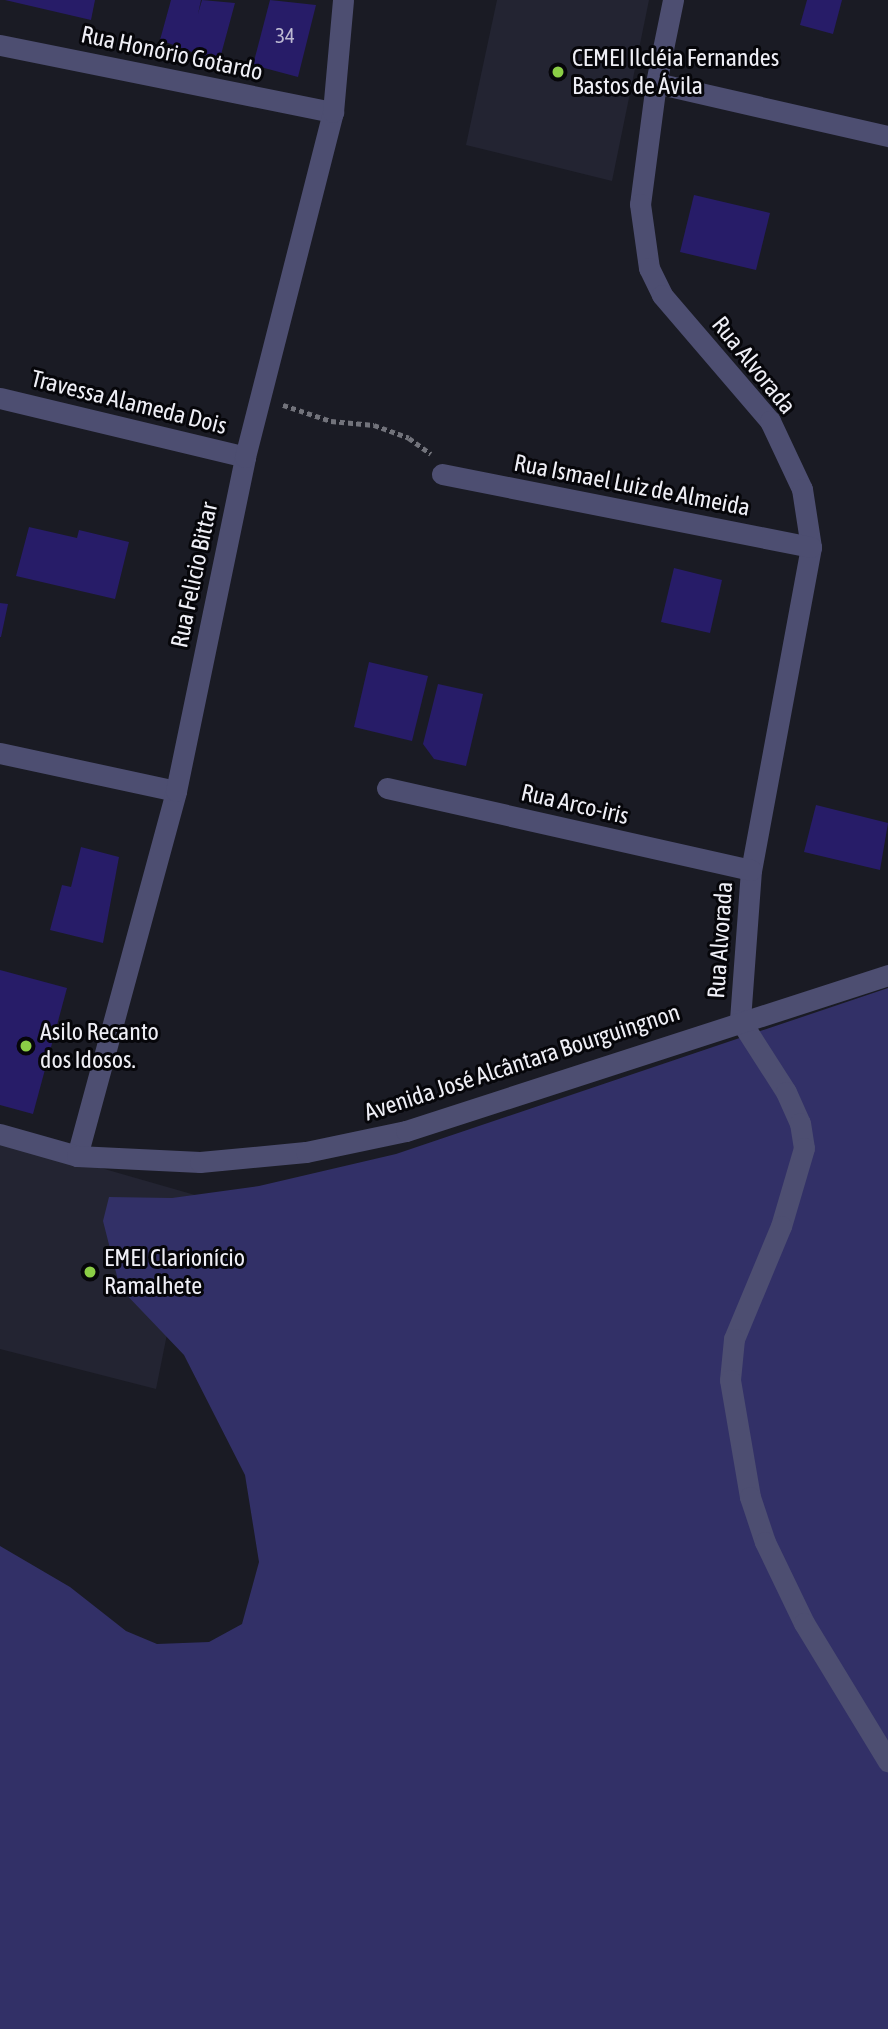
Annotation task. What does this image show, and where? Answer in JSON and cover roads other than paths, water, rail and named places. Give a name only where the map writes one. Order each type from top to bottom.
[{"type":"street","name":"Rua Felicio Bittar","points":[[77,1156],[176,791],[259,395],[333,112],[342,0]]},
{"type":"street","name":"Rua Alvorada","points":[[673,0],[656,83],[640,204],[649,268],[662,295],[770,421],[802,489],[811,547],[751,870],[740,1020]]},
{"type":"street","name":"Rua Honório Gotardo","points":[[0,45],[333,112]]},
{"type":"street","points":[[656,83],[888,136]]},
{"type":"street","name":"Travessa Alameda Dois","points":[[0,398],[245,457]]},
{"type":"street","name":"Rua Ismael Luiz de Almeida","points":[[442,474],[811,547]]},
{"type":"street","points":[[0,753],[176,791]]},
{"type":"street","name":"Rua Arco-iris","points":[[387,788],[751,870]]},
{"type":"street","name":"Avenida José Alcântara Bourguingnon","points":[[0,1134],[77,1156],[201,1162],[306,1152],[406,1131],[740,1020],[888,975]]},
{"type":"street","points":[[740,1020],[786,1092],[800,1123],[804,1147],[781,1226],[734,1339],[730,1380],[738,1441],[765,1542],[804,1623],[888,1761]]},
{"type":"place","name":"CEMEI Ilcléia Fernandes Bastos de Ávila","points":[[558,72]]},
{"type":"place","name":"Asilo Recanto dos Idosos.","points":[[26,1046]]},
{"type":"place","name":"EMEI Clarionício Ramalhete","points":[[90,1272]]}]
